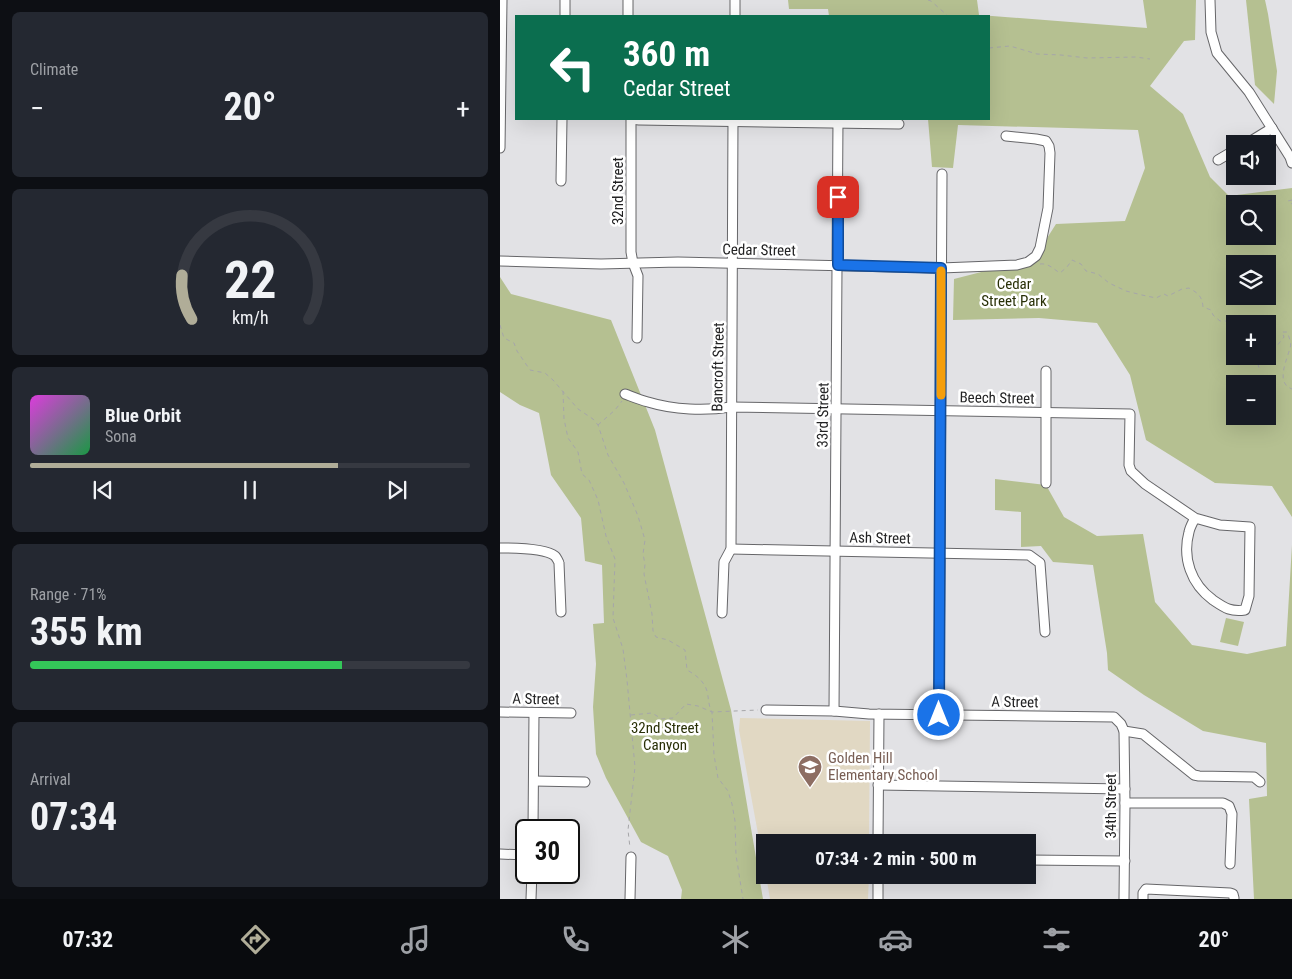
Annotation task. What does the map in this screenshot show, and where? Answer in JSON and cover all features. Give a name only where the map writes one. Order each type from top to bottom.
[{"type":"street","points":[[500,148],[502,0]]},
{"type":"street","points":[[565,0],[565,15]]},
{"type":"street","points":[[628,0],[628,15]]},
{"type":"street","points":[[735,0],[735,15]]},
{"type":"street","points":[[1210,0],[1211,32],[1217,54],[1249,92],[1291,158]]},
{"type":"street","points":[[561,181],[562,120]]},
{"type":"street","name":"32nd Street","points":[[632,120],[631,252],[638,276],[637,338]]},
{"type":"street","points":[[639,120],[838,121],[899,124]]},
{"type":"street","name":"Bancroft Street","points":[[722,613],[724,562],[731,549],[733,120]]},
{"type":"street","name":"33rd Street","points":[[834,711],[838,121]]},
{"type":"street","points":[[1261,135],[1272,128]]},
{"type":"street","points":[[1006,136],[1046,141],[1049,146],[1048,208],[1040,248],[1036,256],[1031,260]]},
{"type":"street","points":[[1218,160],[1226,155]]},
{"type":"street","points":[[939,715],[942,174]]},
{"type":"street","name":"Cedar Street","points":[[500,261],[601,264],[732,263],[941,268],[1017,265],[1031,260]]},
{"type":"street","points":[[1046,370],[1046,483]]},
{"type":"street","name":"Beech Street","points":[[625,394],[648,402],[673,407],[715,409],[731,407],[836,408],[1130,414],[1129,465],[1131,471],[1145,484],[1195,518]]},
{"type":"street","points":[[1195,518],[1220,525],[1250,526],[1249,596],[1245,610],[1235,611],[1226,609],[1202,590],[1195,580],[1187,557],[1189,532],[1195,518]]},
{"type":"street","points":[[500,548],[527,549],[556,556],[560,563],[561,612]]},
{"type":"street","name":"Ash Street","points":[[731,549],[1029,554],[1040,563],[1045,632]]},
{"type":"street","name":"A Street","points":[[766,710],[878,714],[1114,717],[1121,724],[1124,731]]},
{"type":"street","name":"A Street","points":[[500,712],[571,713]]},
{"type":"street","points":[[533,819],[534,713]]},
{"type":"street","points":[[878,714],[878,834]]},
{"type":"street","points":[[1124,731],[1143,734],[1194,775],[1254,777],[1260,782]]},
{"type":"street","name":"34th Street","points":[[1124,731],[1124,899]]},
{"type":"street","points":[[534,781],[585,782]]},
{"type":"street","points":[[878,785],[1125,789]]},
{"type":"street","points":[[1125,802],[1223,803],[1229,806],[1232,814],[1230,864]]},
{"type":"street","points":[[500,854],[515,855]]},
{"type":"street","points":[[630,899],[631,857]]},
{"type":"street","points":[[1036,860],[1125,861]]},
{"type":"street","points":[[532,884],[532,899]]},
{"type":"street","points":[[878,884],[878,899]]},
{"type":"street","points":[[1142,899],[1146,889],[1230,893],[1233,894],[1234,898]]},
{"type":"path","points":[[928,0],[947,15]]},
{"type":"path","points":[[990,48],[1010,46],[1037,54],[1087,58],[1136,57],[1150,59]]},
{"type":"path","points":[[1292,200],[1288,201],[1292,204]]},
{"type":"path","points":[[1031,260],[1037,265],[1049,265],[1053,270],[1060,273],[1072,260],[1081,264],[1086,271],[1098,274],[1108,283],[1142,296],[1156,298],[1164,294],[1168,296],[1182,289],[1189,288],[1202,299],[1203,307],[1211,310],[1213,315],[1220,321],[1226,321]]},
{"type":"path","points":[[500,326],[504,338],[514,343],[530,370],[545,373],[563,390],[578,409],[593,418],[598,425],[608,454],[624,483],[638,516],[644,540],[642,554],[645,564],[644,574],[652,614],[653,631],[656,638],[668,640],[686,650],[687,670],[698,677],[707,690],[709,706],[712,712],[714,755],[718,778],[728,791],[735,821],[736,856],[743,899]]},
{"type":"path","points":[[1276,347],[1284,337],[1282,332],[1287,332],[1291,347],[1286,360],[1284,378],[1285,384],[1288,388],[1292,389]]},
{"type":"path","points":[[563,390],[564,419],[568,438],[578,452],[582,474],[589,480],[598,500],[606,536],[615,559],[613,618],[623,649],[635,767],[628,830],[631,857]]},
{"type":"path","points":[[598,425],[615,410],[625,394]]},
{"type":"path","points":[[630,715],[652,713],[662,719],[674,718],[686,704],[698,706],[712,712],[766,710]]},
{"type":"shaded area","name":"Golden Hill Elementary School","points":[[740,718],[870,721],[869,834],[758,834],[739,730]]},
{"type":"shaded area","points":[[768,884],[869,884],[868,899],[770,899]]},
{"type":"green space","points":[[788,0],[977,0],[979,15],[829,15],[828,9],[789,9]]},
{"type":"green space","name":"Cedar Street Park","points":[[1143,0],[1196,0],[1195,40],[1184,41],[1150,86],[1183,114],[1210,177],[1228,195],[1226,195],[1226,245],[1276,245],[1276,195],[1237,195],[1292,188],[1292,517],[1272,486],[1215,483],[1146,440],[1130,375],[1097,323],[1039,318],[953,320],[954,279],[989,270],[1030,265],[1056,224],[1125,221],[1145,168],[1138,130],[958,125],[953,168],[932,167],[928,120],[990,120],[990,16],[1147,28]]},
{"type":"green space","points":[[1246,0],[1265,0],[1277,71],[1274,104],[1255,85]]},
{"type":"green space","name":"32nd Street Canyon","points":[[500,277],[511,294],[611,320],[655,430],[731,710],[756,858],[756,884],[760,884],[763,899],[681,899],[682,890],[668,856],[641,842],[606,778],[596,754],[593,707],[596,664],[593,624],[604,623],[602,565],[585,561],[581,518],[551,475],[539,413],[520,405],[500,392]]},
{"type":"green space","points":[[995,479],[1046,485],[1064,517],[1097,536],[1143,534],[1155,602],[1192,645],[1247,654],[1286,646],[1292,545],[1292,899],[1254,899],[1249,799],[1267,796],[1266,743],[1203,731],[1144,695],[1108,670],[1093,565],[1053,562],[1041,546],[1021,547],[1021,512],[995,510]]},
{"type":"green space","points":[[1226,618],[1244,622],[1238,646],[1220,642]]},
{"type":"slow traffic","points":[[941,271],[941,395]]},
{"type":"place","name":"Golden Hill Elementary School","points":[[810,788]]},
{"type":"route","points":[[838,197],[838,265],[941,268],[939,715]]}]
